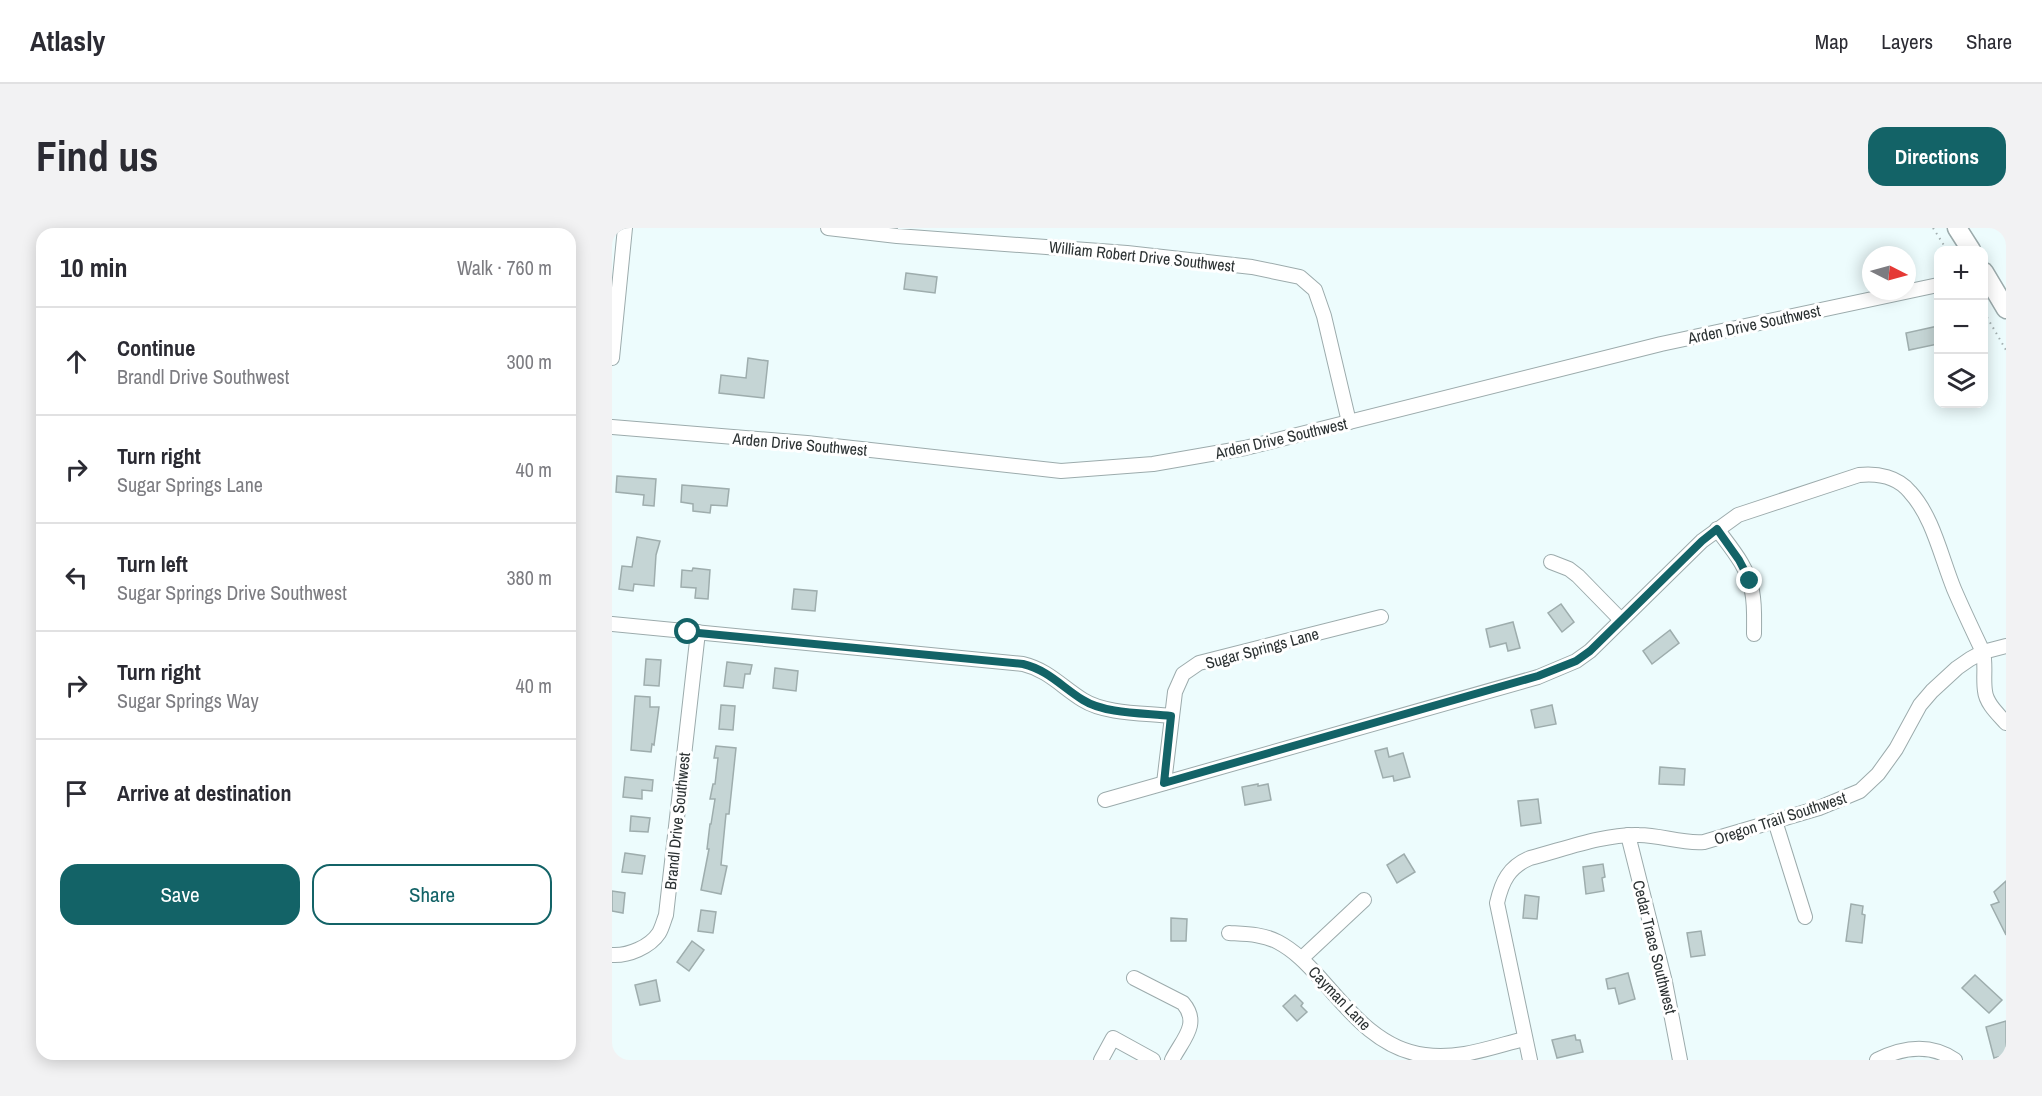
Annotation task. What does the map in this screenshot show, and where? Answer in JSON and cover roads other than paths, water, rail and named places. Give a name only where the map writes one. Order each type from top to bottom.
[{"type":"main road","points":[[1957,228],[1968,246]]},
{"type":"main road","points":[[1988,280],[2006,309]]},
{"type":"street","points":[[612,358],[625,228]]},
{"type":"street","name":"William Robert Drive Southwest","points":[[828,228],[897,236],[1127,253],[1252,267],[1300,277],[1315,290],[1324,316],[1349,422]]},
{"type":"street","name":"Arden Drive Southwest","points":[[612,427],[807,443],[1061,471],[1153,464],[1245,448],[1661,344],[1934,286]]},
{"type":"street","points":[[1105,800],[1549,673],[1576,661],[1600,642],[1702,541],[1738,515],[1860,475],[1877,474],[1889,478],[1910,490],[1920,505],[1954,590],[1983,652],[1984,690],[1988,700],[2006,723]]},
{"type":"street","points":[[1717,529],[1739,560],[1750,581],[1753,592],[1754,634]]},
{"type":"street","points":[[1551,562],[1569,569],[1578,576],[1621,620]]},
{"type":"street","name":"Sugar Springs Lane","points":[[1164,783],[1174,692],[1183,675],[1199,663],[1381,617]]},
{"type":"street","points":[[612,624],[1023,664],[1036,667],[1049,674],[1083,700],[1099,708],[1171,716]]},
{"type":"street","name":"Brandl Drive Southwest","points":[[612,955],[622,956],[644,946],[659,934],[666,915],[698,632]]},
{"type":"street","name":"Oregon Trail Southwest","points":[[1530,1060],[1498,917],[1497,903],[1504,880],[1518,863],[1606,838],[1628,835],[1696,843],[1835,803],[1860,791],[1878,774],[1896,749],[1920,705],[1957,668],[1983,652],[2006,646]]},
{"type":"street","points":[[1775,821],[1805,917]]},
{"type":"street","name":"Cedar Trace Southwest","points":[[1628,835],[1665,982],[1680,1060]]},
{"type":"street","points":[[1302,958],[1364,900]]},
{"type":"street","name":"Cayman Lane","points":[[1229,933],[1265,937],[1278,942],[1302,958],[1365,1027],[1392,1044],[1422,1058],[1461,1055],[1524,1039]]},
{"type":"street","points":[[1134,978],[1183,1003],[1189,1010],[1192,1017],[1191,1026],[1172,1060]]},
{"type":"street","points":[[1101,1060],[1113,1038],[1153,1060]]},
{"type":"street","points":[[1877,1060],[1896,1052],[1917,1048],[1938,1051],[1955,1060]]}]
